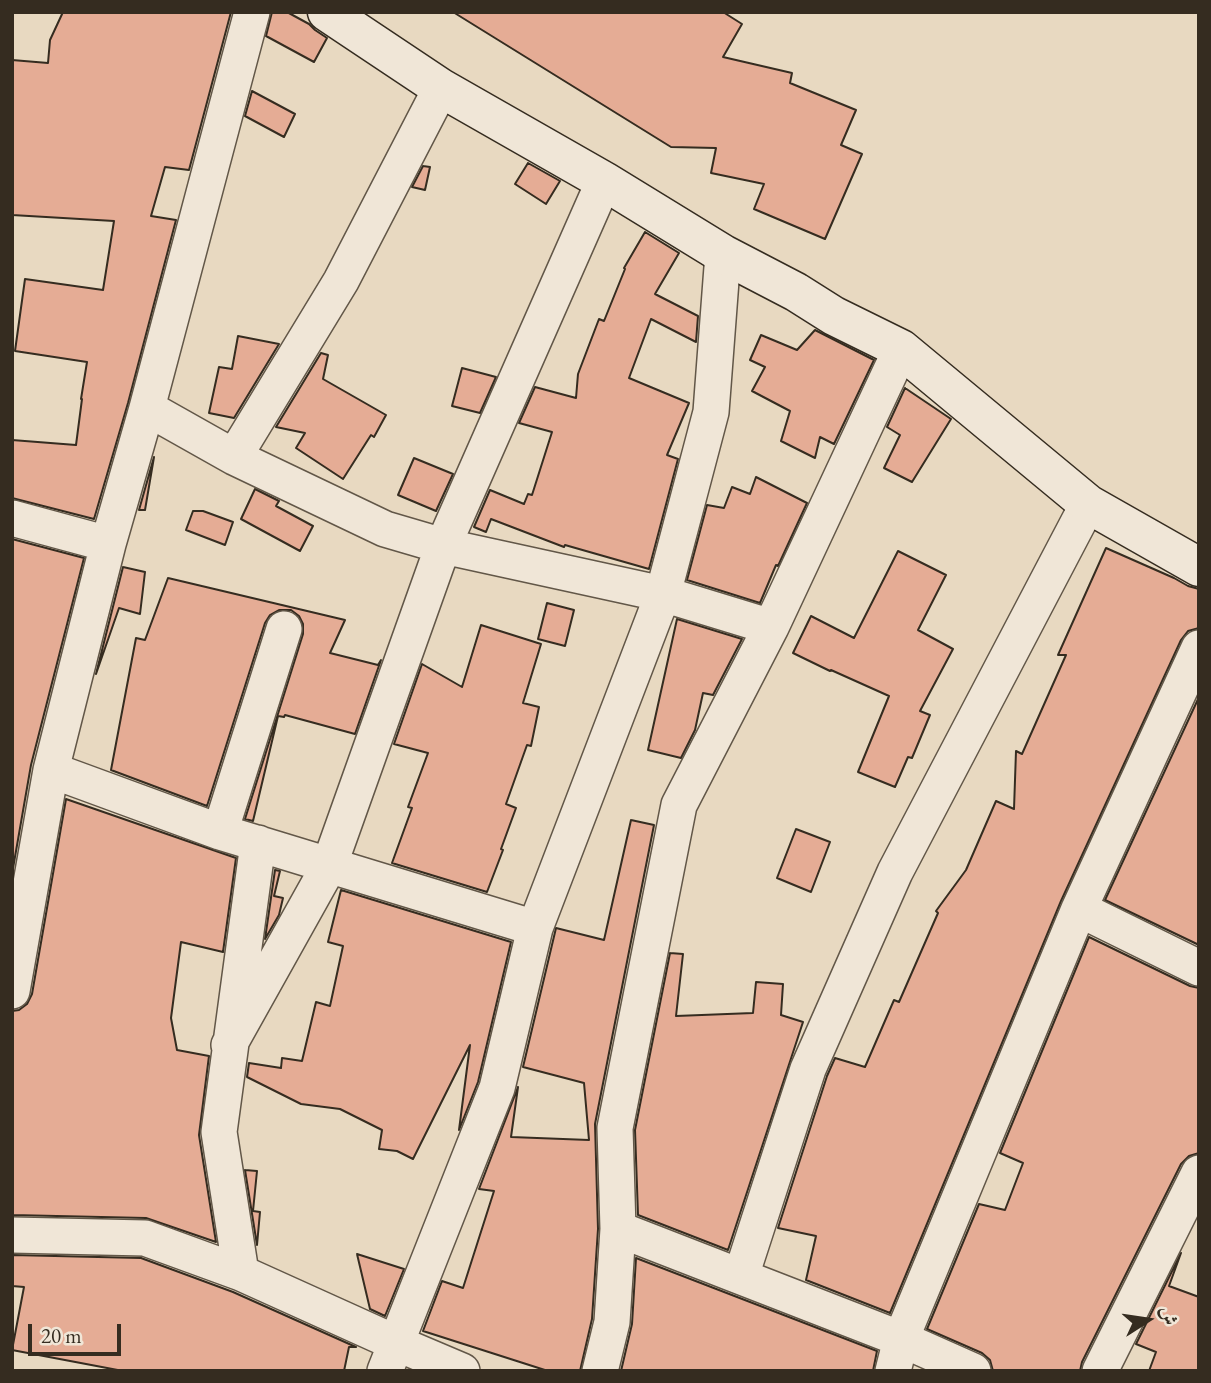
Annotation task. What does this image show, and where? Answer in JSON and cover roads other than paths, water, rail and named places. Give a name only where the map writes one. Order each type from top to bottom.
[{"type":"main road","points":[[327,12],[441,88],[604,181],[723,254],[796,292],[834,316],[901,349],[1088,504],[1199,567]]},
{"type":"street","points":[[12,991],[51,770],[108,544],[147,408],[252,12]]},
{"type":"street","points":[[234,457],[341,281],[441,88]]},
{"type":"street","points":[[229,1045],[329,866],[443,546],[604,181]]},
{"type":"street","points":[[391,1357],[497,1088],[536,928],[663,594],[711,412],[723,254]]},
{"type":"street","points":[[600,1371],[612,1322],[618,1229],[615,1128],[679,805],[771,627],[901,349]]},
{"type":"street","points":[[147,408],[234,457],[385,529],[443,546],[663,594],[771,627]]},
{"type":"street","points":[[741,1276],[808,1069],[895,872],[1088,504]]},
{"type":"street","points":[[12,518],[108,544]]},
{"type":"street","points":[[220,832],[284,629]]},
{"type":"street","points":[[897,1355],[1079,909],[1199,648]]},
{"type":"street","points":[[51,770],[220,832],[536,928]]},
{"type":"street","points":[[241,1273],[219,1132],[258,843]]},
{"type":"street","points":[[1079,909],[1199,968]]},
{"type":"street","points":[[1100,1371],[1199,1173]]},
{"type":"street","points":[[618,1229],[741,1276],[897,1355],[973,1371]]},
{"type":"street","points":[[12,1235],[145,1238],[241,1273],[391,1357],[462,1371]]}]
